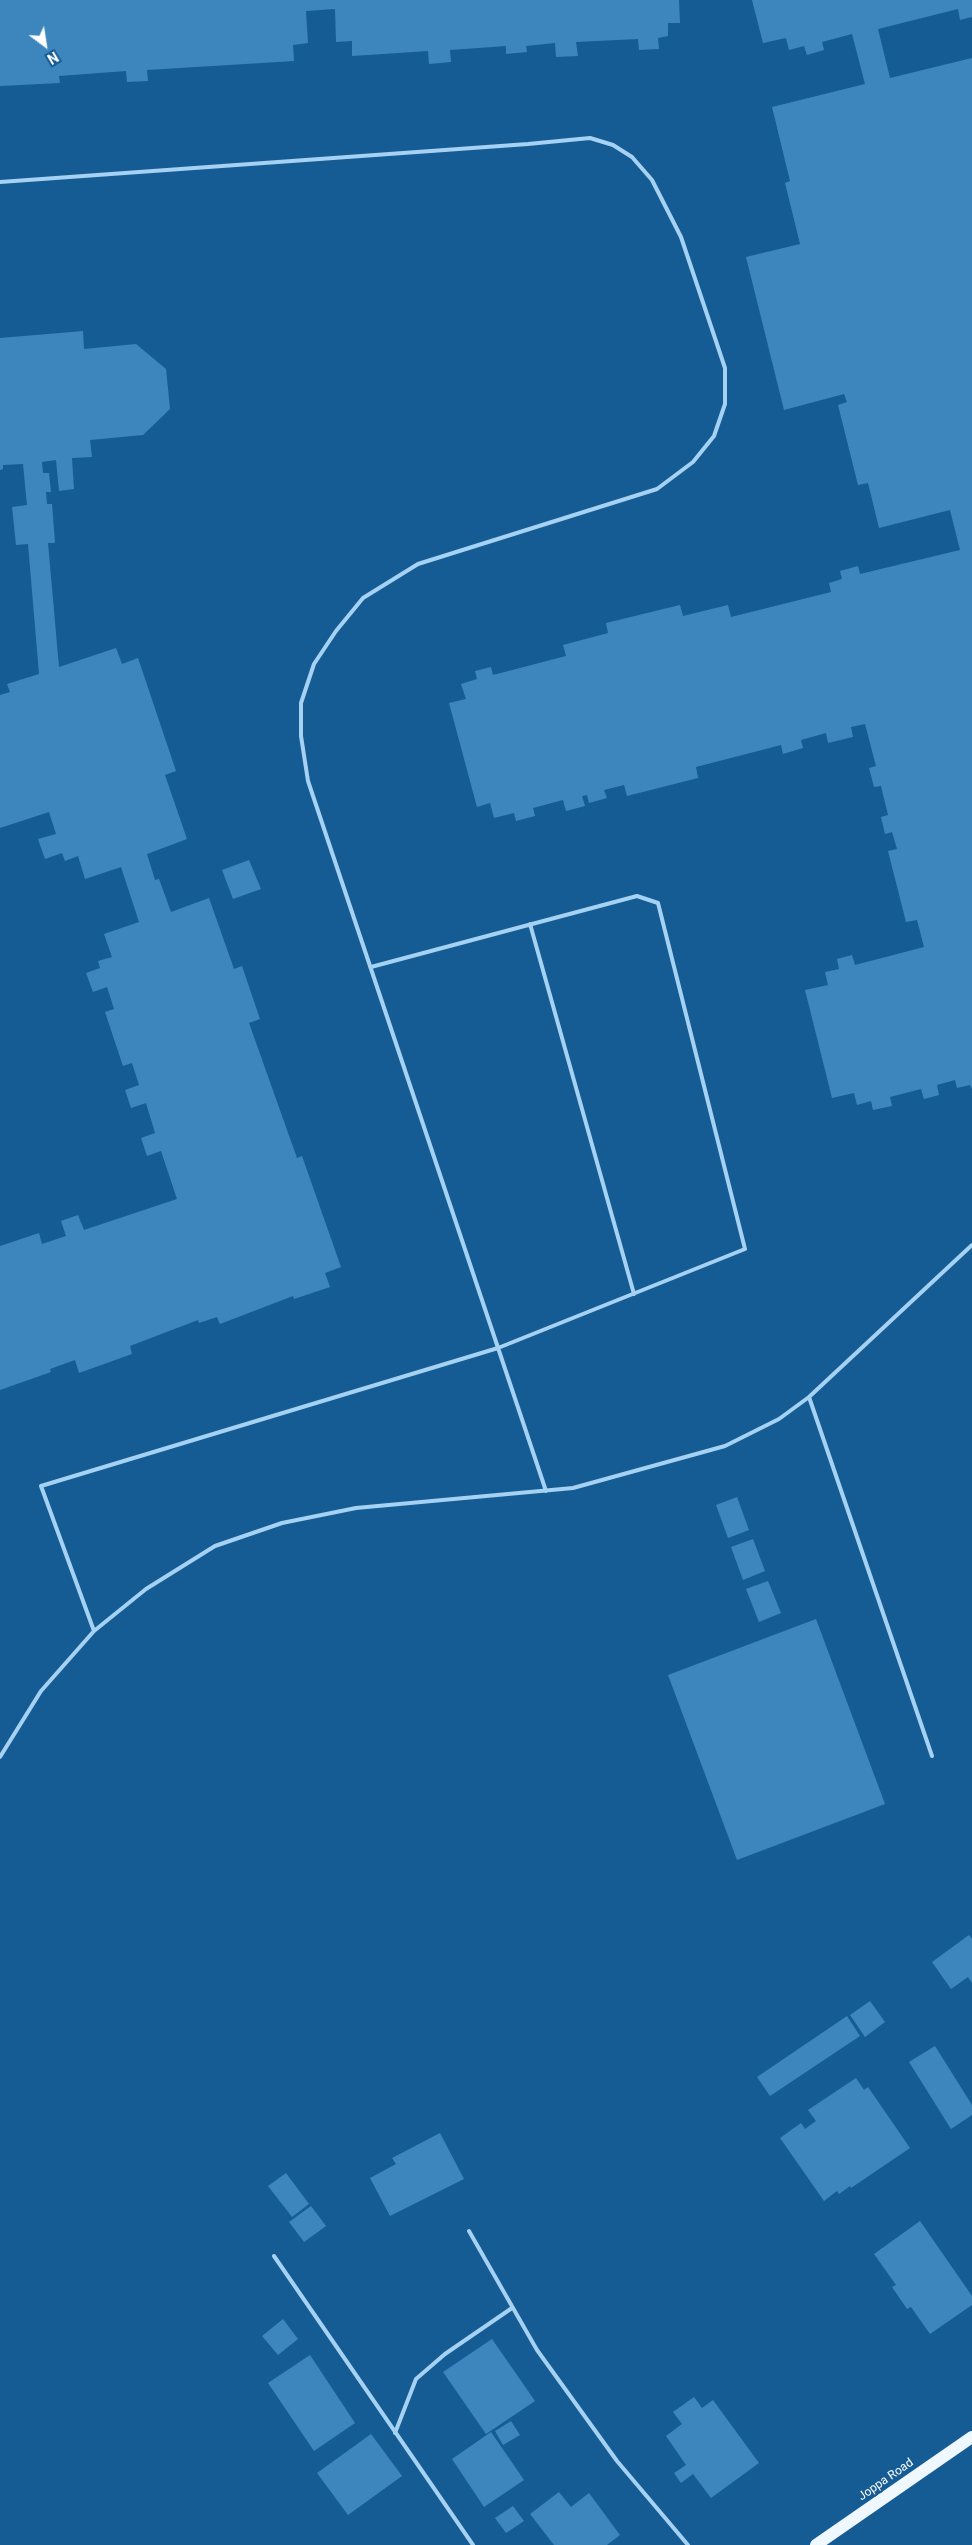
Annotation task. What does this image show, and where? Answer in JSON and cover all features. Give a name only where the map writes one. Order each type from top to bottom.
[{"type":"main road","name":"Joppa Road","points":[[816,2545],[972,2437]]},
{"type":"lane","points":[[0,182],[508,146],[590,138],[613,144],[632,158],[652,180],[681,237],[725,368],[725,404],[714,436],[693,462],[657,489],[418,564],[363,598],[336,631],[314,664],[301,703],[301,736],[308,781],[546,1492]]},
{"type":"lane","points":[[94,1630],[41,1486],[498,1348],[745,1249],[658,903],[637,896],[371,967]]},
{"type":"lane","points":[[530,924],[634,1294]]},
{"type":"lane","points":[[0,1757],[41,1691],[94,1630],[146,1589],[215,1546],[282,1523],[356,1508],[546,1492],[573,1488],[725,1446],[779,1419],[809,1397],[972,1245]]},
{"type":"lane","points":[[809,1397],[932,1756]]},
{"type":"lane","points":[[469,2231],[536,2350],[617,2462],[688,2545]]},
{"type":"lane","points":[[274,2256],[473,2545]]},
{"type":"lane","points":[[395,2432],[416,2379],[445,2354],[512,2308]]},
{"type":"building","points":[[0,0],[679,0],[680,23],[668,23],[668,36],[658,38],[659,49],[639,50],[638,39],[576,42],[578,56],[556,57],[555,43],[526,46],[527,52],[506,54],[506,46],[450,50],[451,62],[429,64],[428,51],[352,56],[352,41],[336,42],[335,9],[306,11],[308,43],[293,45],[294,61],[147,70],[148,81],[127,82],[126,71],[59,76],[60,83],[0,86]]},
{"type":"building","points":[[752,0],[972,0],[972,17],[960,20],[958,9],[878,29],[890,78],[972,58],[972,1089],[970,1085],[957,1088],[955,1080],[937,1085],[939,1095],[924,1099],[921,1089],[890,1097],[892,1106],[873,1110],[871,1101],[857,1105],[854,1093],[832,1098],[805,990],[828,985],[825,972],[839,969],[837,959],[852,955],[855,965],[924,947],[917,920],[906,922],[888,851],[897,849],[892,832],[885,834],[881,817],[888,815],[881,786],[874,787],[869,768],[876,766],[865,724],[851,727],[853,737],[828,743],[826,733],[801,740],[803,748],[783,754],[781,745],[696,767],[698,778],[627,796],[624,785],[604,790],[607,798],[589,803],[587,795],[582,796],[585,806],[566,811],[563,800],[533,808],[535,816],[516,821],[514,813],[494,818],[490,803],[477,807],[449,703],[466,699],[461,684],[477,679],[475,671],[491,667],[493,675],[566,656],[563,645],[608,633],[606,623],[680,605],[683,616],[728,605],[731,617],[831,592],[829,583],[842,579],[840,571],[858,566],[860,574],[960,550],[950,510],[879,528],[868,483],[858,485],[838,405],[847,402],[844,394],[784,410],[746,257],[800,244],[785,183],[790,181],[772,107],[865,84],[852,34],[822,42],[824,50],[807,55],[804,46],[789,50],[786,38],[763,43]]},
{"type":"building","points":[[83,331],[84,349],[136,344],[166,369],[170,409],[143,435],[90,440],[92,457],[72,458],[74,489],[59,491],[56,460],[42,462],[43,473],[49,473],[51,492],[46,492],[47,504],[52,504],[55,543],[48,543],[59,667],[116,648],[122,664],[138,658],[176,771],[165,775],[187,839],[147,854],[155,880],[159,879],[171,912],[209,898],[234,969],[242,966],[260,1019],[249,1023],[297,1158],[302,1156],[341,1267],[325,1273],[330,1287],[294,1299],[293,1296],[220,1324],[217,1317],[199,1323],[198,1320],[130,1346],[132,1354],[79,1373],[75,1360],[50,1369],[51,1372],[0,1390],[0,1246],[39,1233],[42,1244],[66,1236],[61,1221],[78,1215],[84,1230],[177,1199],[161,1151],[147,1156],[141,1138],[155,1133],[146,1103],[131,1108],[125,1090],[139,1085],[132,1063],[123,1066],[105,1012],[114,1009],[107,987],[93,992],[86,973],[100,968],[98,961],[112,957],[104,934],[139,922],[121,867],[85,879],[78,856],[65,861],[62,853],[45,859],[38,839],[56,834],[49,812],[0,828],[0,695],[10,692],[7,684],[39,674],[28,544],[16,545],[12,507],[27,505],[23,464],[3,465],[3,469],[0,470],[0,338]]},
{"type":"building","points":[[249,860],[261,889],[233,899],[222,870]]},
{"type":"building","points":[[737,1497],[749,1530],[728,1538],[716,1505]]},
{"type":"building","points":[[753,1539],[765,1571],[743,1580],[731,1547]]},
{"type":"building","points":[[768,1581],[781,1613],[759,1622],[746,1589]]},
{"type":"building","points":[[816,1619],[885,1804],[737,1860],[668,1675]]},
{"type":"building","points":[[969,1935],[972,1939],[972,1983],[968,1977],[951,1989],[932,1962]]},
{"type":"building","points":[[870,2001],[885,2022],[865,2037],[850,2015]]},
{"type":"building","points":[[847,2016],[860,2036],[770,2096],[757,2077]]},
{"type":"building","points":[[935,2046],[972,2105],[972,2115],[951,2129],[909,2062]]},
{"type":"building","points":[[856,2078],[864,2090],[868,2087],[910,2148],[851,2188],[850,2186],[839,2194],[837,2191],[824,2201],[780,2138],[801,2123],[805,2129],[816,2121],[808,2110]]},
{"type":"building","points":[[440,2133],[464,2179],[390,2216],[370,2178],[396,2164],[392,2158]]},
{"type":"building","points":[[286,2173],[309,2204],[292,2217],[268,2186]]},
{"type":"building","points":[[311,2206],[326,2226],[304,2242],[289,2222]]},
{"type":"building","points":[[920,2221],[972,2296],[972,2305],[930,2334],[911,2307],[907,2309],[892,2287],[896,2285],[874,2254]]},
{"type":"building","points":[[283,2319],[298,2339],[278,2355],[262,2336]]},
{"type":"building","points":[[492,2339],[535,2401],[486,2434],[443,2372]]},
{"type":"building","points":[[310,2355],[355,2423],[314,2451],[268,2383]]},
{"type":"building","points":[[694,2397],[702,2408],[713,2400],[759,2463],[711,2498],[693,2474],[681,2483],[674,2473],[686,2465],[666,2436],[682,2424],[673,2412]]},
{"type":"building","points":[[511,2421],[520,2435],[503,2445],[495,2431]]},
{"type":"building","points":[[491,2432],[524,2480],[484,2507],[452,2459]]},
{"type":"building","points":[[371,2434],[402,2476],[348,2515],[317,2473]]},
{"type":"building","points":[[559,2492],[571,2507],[589,2493],[620,2535],[607,2545],[554,2545],[530,2514]]},
{"type":"building","points":[[513,2506],[524,2521],[506,2533],[495,2518]]}]
